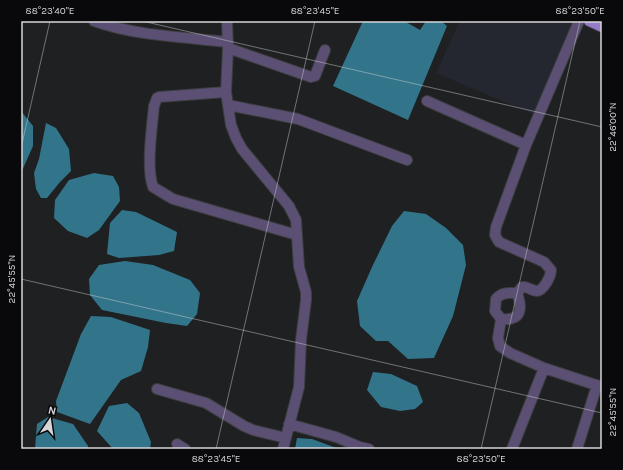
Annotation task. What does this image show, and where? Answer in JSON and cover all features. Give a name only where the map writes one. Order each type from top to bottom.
[{"type":"main road","points":[[588,21],[602,27]]},
{"type":"street","points":[[94,21],[146,34],[228,45],[311,77],[315,76],[318,72],[325,50]]},
{"type":"street","points":[[227,21],[228,45],[226,92],[231,125],[242,149],[290,206],[296,220],[299,267],[306,292],[301,340],[299,387],[283,449]]},
{"type":"street","points":[[516,293],[522,287],[540,290],[543,288],[551,273],[551,270],[544,262],[499,242],[495,235],[496,227],[526,145],[579,21]]},
{"type":"street","points":[[226,92],[157,98],[154,106],[150,161],[150,175],[153,187],[159,192],[173,199],[297,235]]},
{"type":"street","points":[[427,101],[526,145]]},
{"type":"street","points":[[228,105],[298,119],[407,160]]},
{"type":"street","points":[[506,292],[516,293],[520,305],[518,315],[508,320],[501,319],[495,311],[496,299],[501,294],[506,292]]},
{"type":"street","points":[[501,319],[498,338],[500,346],[510,353],[544,368],[600,386],[577,449]]},
{"type":"street","points":[[512,449],[544,368]]},
{"type":"street","points":[[157,389],[206,403],[253,430],[286,438]]},
{"type":"street","points":[[290,424],[336,437],[369,449]]},
{"type":"shaded area","points":[[455,21],[566,21],[572,24],[533,114],[436,73],[459,23]]},
{"type":"water","points":[[363,21],[404,21],[420,30],[426,21],[441,21],[447,26],[408,120],[333,86]]},
{"type":"water","points":[[21,111],[33,126],[33,146],[21,173]]},
{"type":"water","points":[[46,123],[56,128],[69,149],[71,171],[47,198],[41,198],[36,189],[34,173],[39,159]]},
{"type":"water","points":[[94,173],[113,176],[119,187],[120,201],[99,230],[87,238],[68,231],[54,218],[55,200],[69,180]]},
{"type":"water","points":[[122,210],[136,212],[177,232],[174,251],[159,255],[119,258],[107,254],[110,223]]},
{"type":"water","points":[[404,211],[426,214],[446,228],[463,245],[466,265],[453,316],[434,358],[408,359],[388,341],[376,341],[360,326],[357,301],[392,226]]},
{"type":"water","points":[[125,261],[153,265],[190,280],[200,293],[197,314],[187,326],[102,310],[90,295],[89,279],[99,265]]},
{"type":"water","points":[[91,316],[111,317],[150,330],[148,347],[141,371],[121,380],[90,424],[57,412],[56,401],[81,334]]},
{"type":"water","points":[[373,372],[391,374],[417,386],[423,402],[415,409],[400,411],[381,407],[367,390]]},
{"type":"water","points":[[127,403],[139,413],[151,442],[150,449],[113,449],[97,431],[109,406]]},
{"type":"water","points":[[48,417],[73,424],[88,446],[88,449],[35,449],[37,424]]},
{"type":"water","points":[[297,438],[312,439],[339,449],[295,449]]}]
